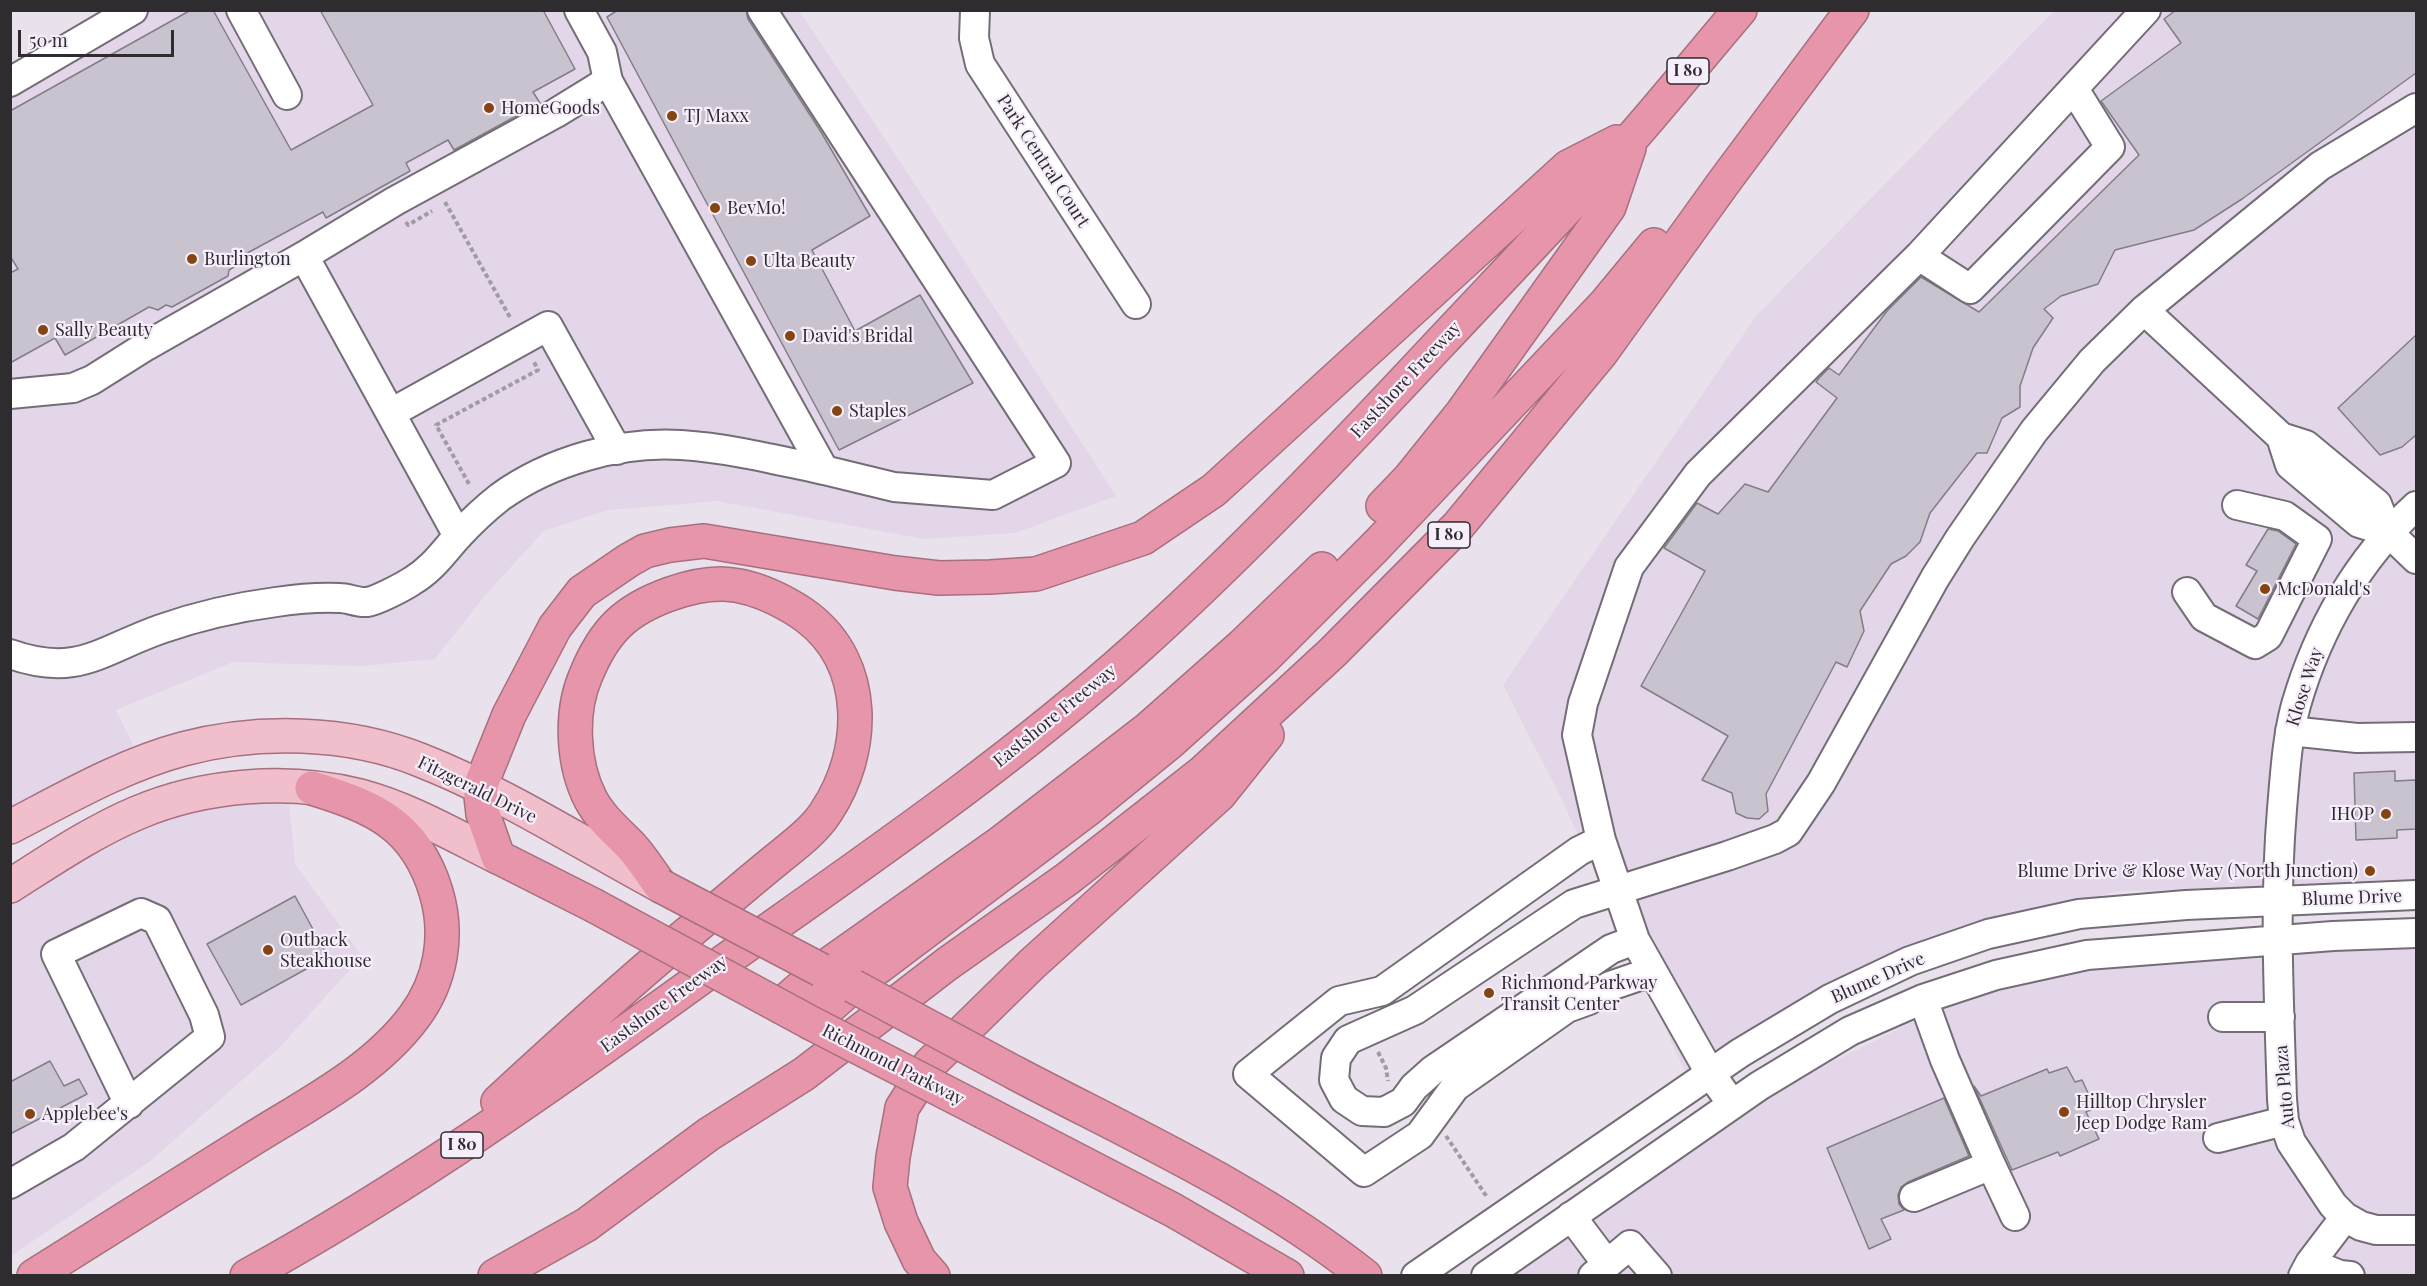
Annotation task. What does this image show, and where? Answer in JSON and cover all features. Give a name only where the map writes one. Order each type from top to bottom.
[{"type":"highway","name":"Eastshore Freeway","points":[[247,1275],[304,1244],[415,1177],[534,1098],[913,827],[1008,755],[1133,652],[1240,552],[1326,465],[1634,135],[1740,10]]},
{"type":"highway","points":[[780,1006],[821,970],[1009,854],[1088,809],[1178,735],[1265,657],[1376,546],[1606,303],[1844,10]]},
{"type":"highway","name":"I 80","points":[[495,1275],[586,1225],[709,1134],[804,1074],[947,964],[1067,879],[1202,773],[1333,652],[1458,526],[1601,353],[1852,10]]},
{"type":"highway","points":[[498,857],[483,814],[480,787],[510,715],[555,627],[582,592],[637,555],[670,545],[704,541],[895,573],[939,578],[990,577],[1036,574],[1143,538],[1214,490],[1568,167],[1634,135]]},
{"type":"highway","points":[[811,1023],[1009,854],[1226,660],[1357,535],[1409,479],[1462,413],[1609,207],[1634,135]]},
{"type":"highway","points":[[415,1177],[641,972],[796,843],[825,814],[841,785],[856,729],[855,703],[840,655],[808,617],[764,593],[733,584],[707,583],[650,601],[618,621],[595,653],[578,693],[575,729],[579,764],[590,799],[609,825],[631,846],[661,886],[821,970],[853,986],[1255,1201],[1336,1252],[1365,1275]]},
{"type":"highway","points":[[933,1275],[919,1260],[901,1222],[890,1187],[892,1157],[902,1108],[930,1064],[1032,964],[1219,795],[1333,652]]},
{"type":"highway","points":[[34,1275],[344,1081],[395,1040],[416,1015],[432,983],[442,954],[442,921],[431,875],[416,848],[398,825],[354,801],[312,788]]},
{"type":"highway","name":"Richmond Parkway","points":[[498,857],[593,905],[811,1023],[1173,1210],[1287,1275]]},
{"type":"highway","points":[[1173,1210],[1242,1275]]},
{"type":"main road","name":"Fitzgerald Drive","points":[[10,827],[127,768],[184,749],[247,738],[314,737],[365,744],[418,759],[480,787],[661,886]]},
{"type":"main road","points":[[10,886],[83,840],[137,813],[201,792],[256,787],[312,788],[360,796],[403,811],[498,857]]},
{"type":"street","points":[[10,82],[133,10]]},
{"type":"street","points":[[241,10],[287,95]]},
{"type":"street","points":[[579,10],[602,52],[608,81],[824,470]]},
{"type":"street","points":[[10,654],[45,663],[76,663],[99,656],[161,629],[218,613],[278,602],[339,598],[367,602],[412,581],[439,560],[458,536],[500,497],[533,478],[571,461],[617,450],[681,445],[778,460],[894,487],[993,495],[1056,464],[762,10]]},
{"type":"street","name":"Park Central Court","points":[[975,10],[974,38],[980,64],[1136,304]]},
{"type":"street","points":[[1732,1104],[1710,1073],[1635,940],[1616,891],[1601,840],[1577,735],[1583,703],[1629,567],[1698,474],[1919,256],[2146,10]]},
{"type":"street","points":[[10,394],[74,388],[92,380],[146,346],[387,206],[556,113],[608,81]]},
{"type":"street","points":[[1919,256],[1970,289],[2110,147],[2074,89]]},
{"type":"street","points":[[1635,940],[1611,949],[1433,1070],[1414,1087],[1403,1102],[1384,1112],[1362,1111],[1344,1099],[1334,1080],[1336,1058],[1348,1040],[1415,1010],[1574,904],[1743,850],[1788,831],[1821,783],[1935,578],[1966,529],[2054,405],[2092,360],[2144,310],[2320,166],[2416,108]]},
{"type":"street","points":[[304,256],[458,536]]},
{"type":"street","points":[[2144,310],[2281,436],[2290,465],[2360,523],[2388,532],[2416,559]]},
{"type":"street","points":[[391,413],[548,326],[617,450]]},
{"type":"street","points":[[2187,592],[2204,617],[2255,645],[2268,636],[2317,539],[2285,516],[2237,505]]},
{"type":"street","name":"Klose Way","points":[[2277,901],[2280,838],[2290,731],[2314,651],[2350,584],[2388,532],[2416,506]]},
{"type":"street","points":[[2290,731],[2357,738],[2416,737]]},
{"type":"street","points":[[1601,840],[1579,851],[1382,991],[1340,1001],[1248,1074],[1364,1172],[1420,1135],[1455,1087],[1567,1008],[1589,1000],[1610,987],[1651,972]]},
{"type":"street","name":"Blume Drive","points":[[1416,1275],[1710,1073],[1830,999],[1910,962],[1988,934],[2079,914],[2171,905],[2416,895]]},
{"type":"street","name":"Auto Plaza","points":[[2277,901],[2284,1121],[2291,1143],[2333,1205],[2345,1217],[2361,1226],[2376,1230],[2416,1230]]},
{"type":"street","points":[[10,1184],[74,1147],[129,1104],[210,1037],[204,1015],[157,920],[141,913],[56,954],[129,1104]]},
{"type":"street","name":"Blume Drive","points":[[1486,1275],[1732,1104],[1850,1031],[1923,999],[1996,975],[2087,956],[2333,936],[2416,933]]},
{"type":"street","points":[[1923,999],[1945,1060],[2015,1216]]},
{"type":"street","points":[[2223,1017],[2280,1017]]},
{"type":"street","points":[[2218,1138],[2284,1121]]},
{"type":"street","points":[[1914,1197],[1991,1165]]},
{"type":"street","points":[[1571,1216],[1600,1270],[1630,1245],[1657,1275]]},
{"type":"street","points":[[2345,1217],[2307,1269],[2350,1275]]},
{"type":"path","points":[[1375,1046],[1386,1068],[1389,1089]]},
{"type":"path","points":[[1444,1129],[1446,1136],[1501,1218]]},
{"type":"shaded area","points":[[114,11],[799,11],[890,146],[1116,496],[1015,533],[924,539],[717,501],[608,510],[544,531],[487,593],[435,659],[362,666],[233,662],[116,710],[137,753],[11,822],[10,68]]},
{"type":"shaded area","points":[[2054,11],[2416,11],[2416,886],[2120,891],[1975,925],[1687,1077],[1563,802],[1503,685],[1756,316]]},
{"type":"shaded area","points":[[289,800],[295,864],[362,956],[281,1046],[149,1162],[11,1256],[10,899],[110,840],[202,806]]},
{"type":"shaded area","points":[[2416,943],[2416,1275],[1491,1276],[1736,1110],[1970,993],[2050,971]]},
{"type":"building","points":[[191,10],[213,10],[291,150],[373,105],[320,10],[543,10],[575,69],[533,92],[540,103],[454,150],[448,140],[406,163],[410,171],[326,218],[323,212],[240,257],[237,265],[229,270],[228,276],[172,307],[166,305],[158,310],[149,307],[65,355],[55,338],[10,363],[10,273],[18,269],[10,256],[10,111]]},
{"type":"building","points":[[618,10],[746,10],[748,19],[821,132],[870,216],[812,250],[855,331],[920,295],[973,383],[839,450],[607,17]]},
{"type":"building","points":[[2176,10],[2416,10],[2416,73],[2242,199],[2194,230],[2115,250],[2098,284],[2061,296],[2044,309],[2053,318],[2033,348],[2020,386],[2020,407],[2002,418],[1987,453],[1977,453],[1930,513],[1920,542],[1906,556],[1891,564],[1860,611],[1864,631],[1847,667],[1836,662],[1766,794],[1768,811],[1759,819],[1747,818],[1736,813],[1732,793],[1702,780],[1728,736],[1641,686],[1705,571],[1664,548],[1697,503],[1718,514],[1745,484],[1768,492],[1837,398],[1816,382],[1829,368],[1839,375],[1887,311],[1921,277],[1979,312],[2139,155],[2101,101],[2181,43],[2164,19]]},
{"type":"building","points":[[2416,335],[2416,435],[2402,447],[2380,455],[2338,408]]},
{"type":"building","name":"McDonald's","points":[[2268,529],[2278,531],[2296,544],[2258,619],[2236,606],[2257,571],[2246,565]]},
{"type":"building","name":"IHOP","points":[[2395,771],[2395,781],[2416,780],[2416,829],[2397,830],[2397,838],[2356,840],[2354,773]]},
{"type":"building","name":"Outback Steakhouse","points":[[295,896],[328,957],[241,1005],[207,944]]},
{"type":"building","name":"Applebee's","points":[[50,1061],[64,1086],[79,1079],[87,1094],[10,1134],[10,1082]]},
{"type":"building","points":[[2067,1067],[2075,1082],[2082,1080],[2095,1108],[2086,1112],[2099,1139],[2060,1156],[2058,1152],[2012,1170],[1974,1086],[1981,1096],[2047,1069],[2049,1073]]},
{"type":"building","points":[[1944,1098],[1969,1156],[1901,1187],[1898,1195],[1899,1204],[1904,1210],[1881,1219],[1891,1239],[1869,1249],[1827,1148]]},
{"type":"place","name":"HomeGoods","points":[[489,108]]},
{"type":"place","name":"TJ Maxx","points":[[672,116]]},
{"type":"place","name":"BevMo!","points":[[715,208]]},
{"type":"place","name":"Burlington","points":[[192,259]]},
{"type":"place","name":"Ulta Beauty","points":[[751,261]]},
{"type":"place","name":"Sally Beauty","points":[[43,330]]},
{"type":"place","name":"David's Bridal","points":[[790,336]]},
{"type":"place","name":"Staples","points":[[837,411]]},
{"type":"place","name":"McDonald's","points":[[2265,589]]},
{"type":"place","name":"IHOP","points":[[2386,814]]},
{"type":"place","name":"Blume Drive & Klose Way (North Junction)","points":[[2370,871]]},
{"type":"place","name":"Outback Steakhouse","points":[[268,950]]},
{"type":"place","name":"Richmond Parkway Transit Center","points":[[1489,993]]},
{"type":"place","name":"Hilltop Chrysler Jeep Dodge Ram","points":[[2064,1112]]},
{"type":"place","name":"Applebee's","points":[[30,1114]]}]
